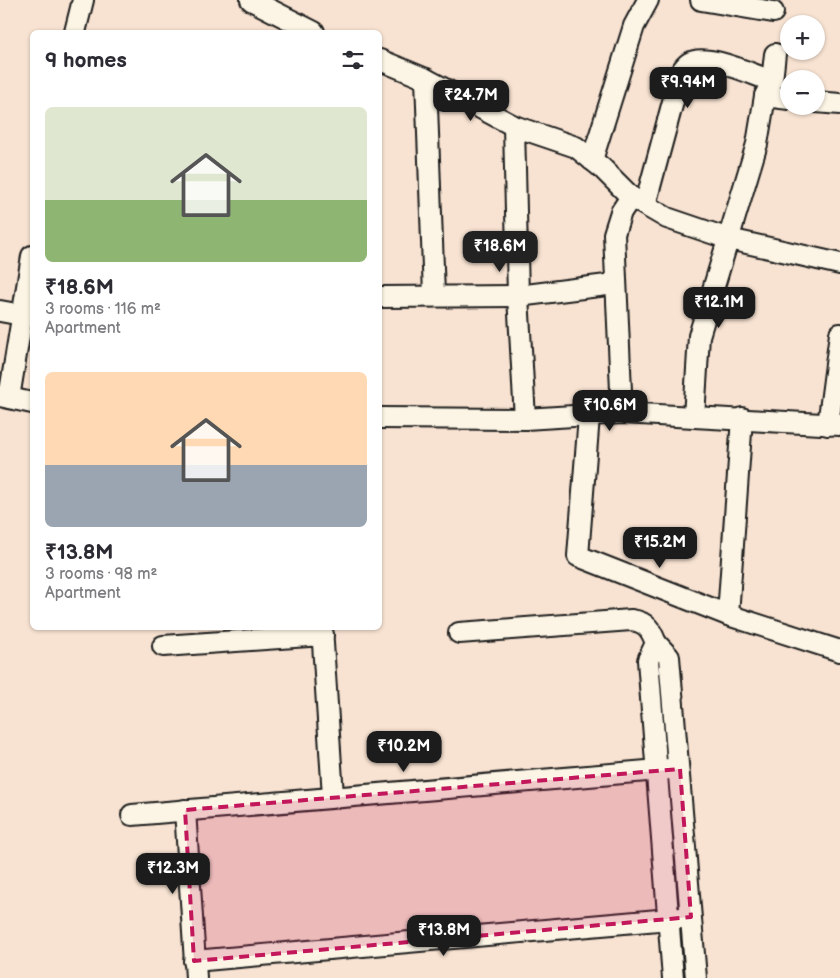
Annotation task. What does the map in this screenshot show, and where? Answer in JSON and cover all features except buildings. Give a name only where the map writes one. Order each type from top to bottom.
[{"type":"street","points":[[76,30],[83,0]]},
{"type":"street","points":[[250,0],[310,30]]},
{"type":"street","points":[[592,160],[634,26],[648,0]]},
{"type":"street","points":[[701,0],[773,12]]},
{"type":"street","points":[[694,417],[698,336],[757,144],[775,54]]},
{"type":"street","points":[[622,413],[614,234],[621,212],[638,201],[681,72],[688,63],[700,59],[720,63],[780,95]]},
{"type":"street","points":[[382,61],[426,78],[514,126],[576,147],[638,201],[667,218],[729,239],[840,264]]},
{"type":"street","points":[[426,78],[434,295]]},
{"type":"street","points":[[825,103],[840,104]]},
{"type":"street","points":[[514,126],[518,296],[525,419]]},
{"type":"street","points":[[382,297],[434,295],[518,296],[615,284]]},
{"type":"street","points":[[29,293],[22,315],[5,397],[30,403]]},
{"type":"street","points":[[0,311],[22,315]]},
{"type":"street","points":[[382,418],[525,419],[622,413],[742,418],[834,425],[840,334]]},
{"type":"street","points":[[589,416],[578,556],[728,615],[840,651]]},
{"type":"street","points":[[728,615],[742,418]]},
{"type":"street","points":[[459,633],[632,620],[639,621],[651,630],[656,643],[669,657],[680,769],[696,978]]},
{"type":"street","points":[[163,646],[322,631],[333,796]]},
{"type":"street","points":[[656,643],[648,660],[673,978]]},
{"type":"street","points":[[132,815],[333,796],[680,769]]},
{"type":"street","points":[[185,810],[195,969],[691,917]]},
{"type":"highlighted area","points":[[680,769],[691,917],[194,961],[185,810]]}]
